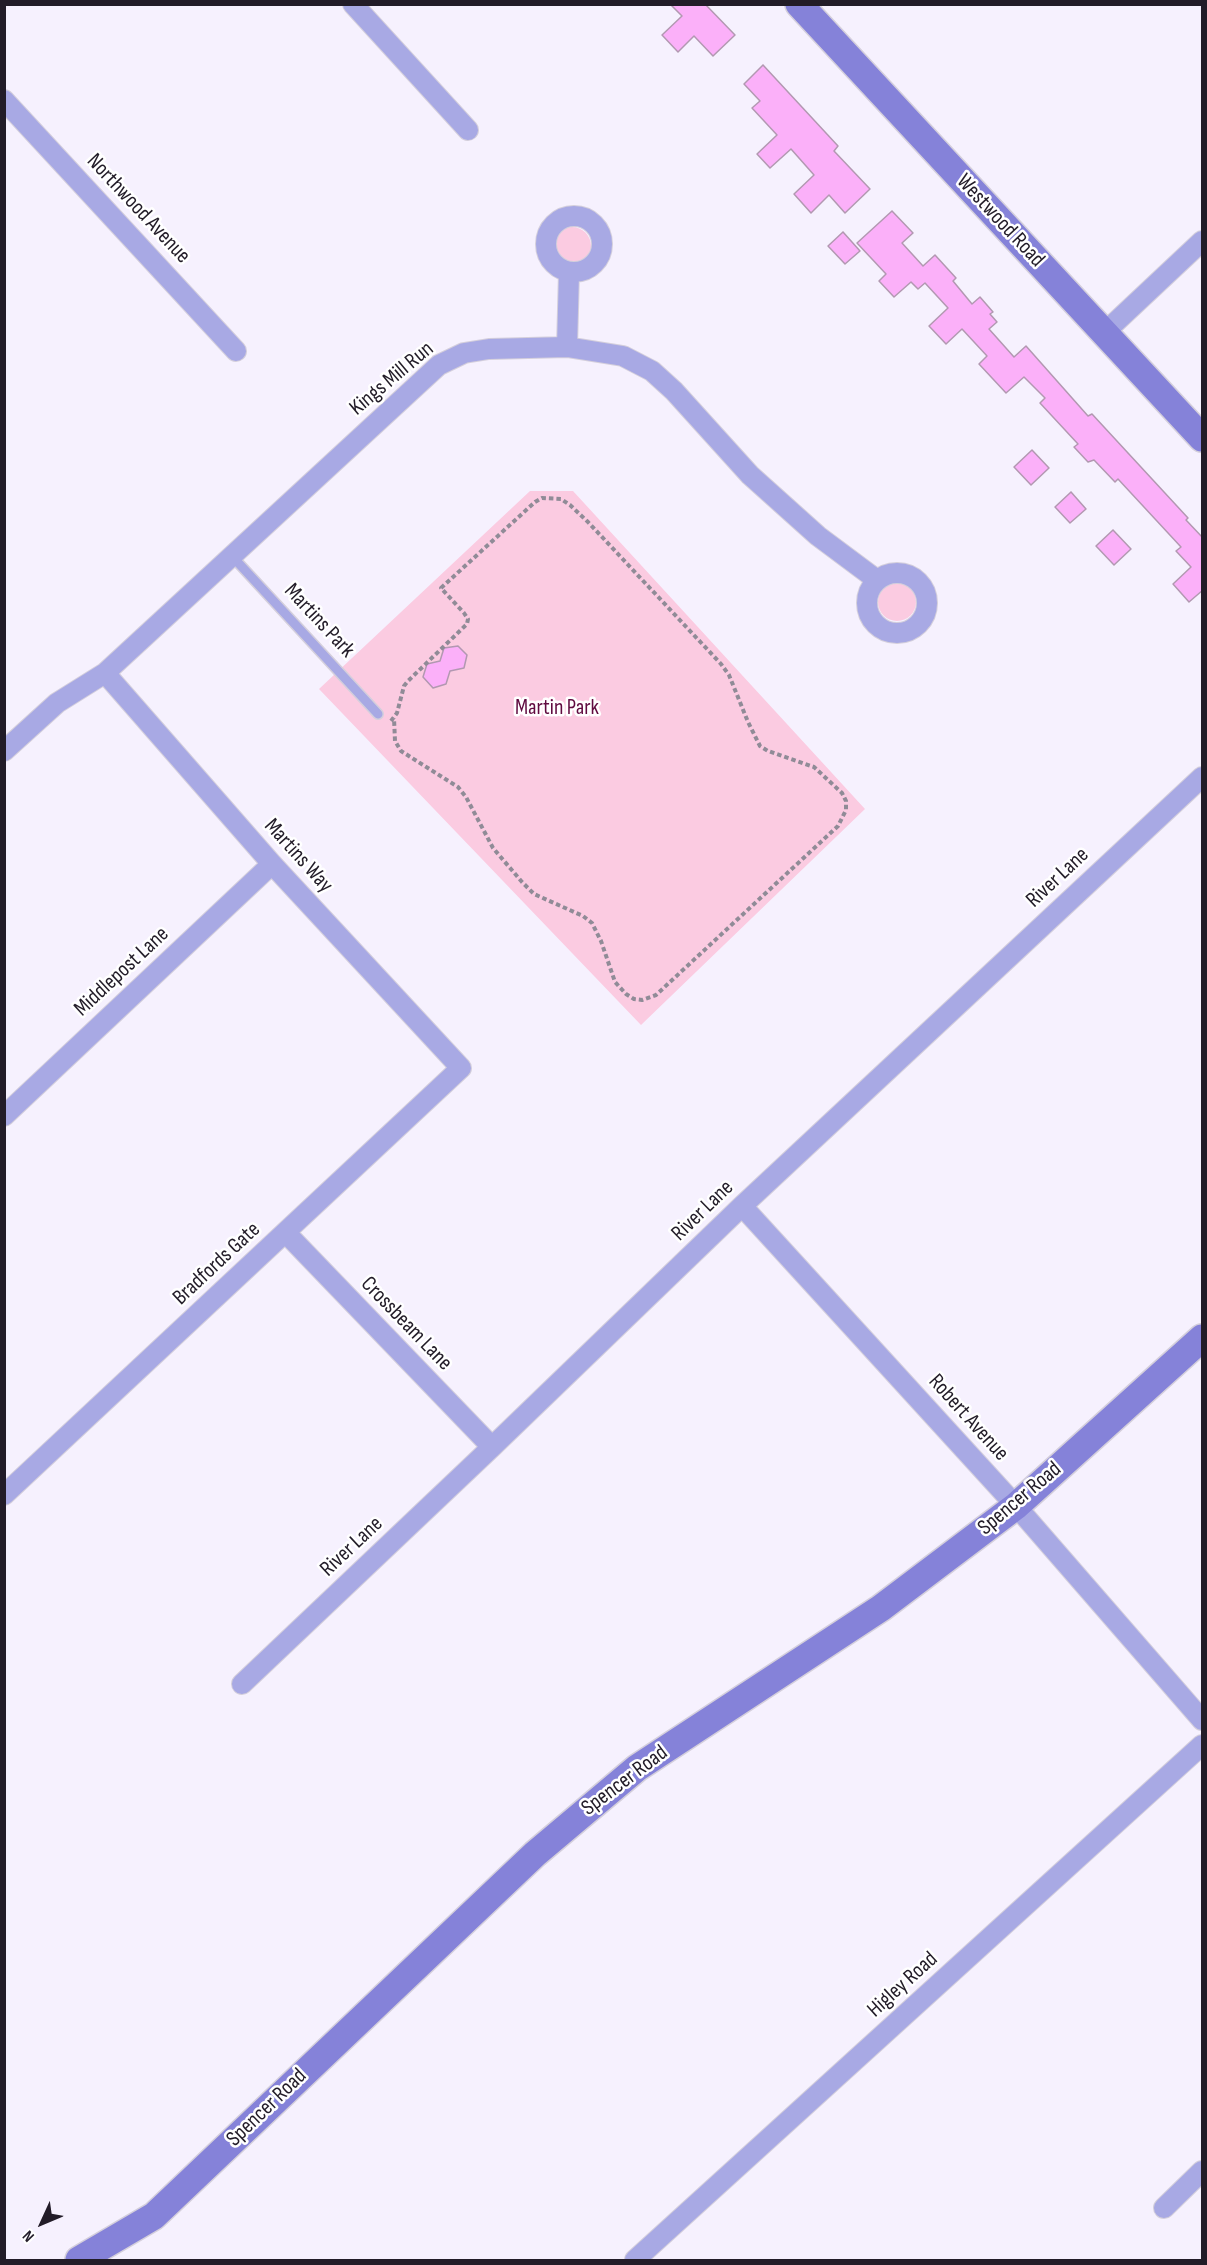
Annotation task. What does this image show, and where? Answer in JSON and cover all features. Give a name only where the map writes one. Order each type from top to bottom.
[{"type":"street","points":[[353,4],[468,130]]},
{"type":"street","name":"Westwood Road","points":[[799,4],[1203,438]]},
{"type":"street","name":"Northwood Avenue","points":[[4,100],[236,351]]},
{"type":"street","points":[[1104,333],[1203,241]]},
{"type":"street","points":[[567,347],[569,272]]},
{"type":"street","name":"Kings Mill Run","points":[[4,752],[57,703],[105,673],[439,365],[464,353],[489,349],[567,347],[623,356],[652,371],[674,391],[750,475],[818,536],[877,580]]},
{"type":"street","name":"Martins Way","points":[[105,673],[272,864],[461,1068]]},
{"type":"street","name":"River Lane","points":[[242,1684],[742,1206],[1203,777]]},
{"type":"street","name":"Middlepost Lane","points":[[4,1116],[272,864]]},
{"type":"street","name":"Bradfords Gate","points":[[4,1495],[461,1068]]},
{"type":"street","name":"Robert Avenue","points":[[742,1206],[1016,1506],[1203,1720]]},
{"type":"street","name":"Crossbeam Lane","points":[[286,1233],[492,1447]]},
{"type":"street","name":"Spencer Road","points":[[79,2260],[154,2216],[535,1854],[637,1768],[881,1608],[1016,1506],[1203,1338]]},
{"type":"street","name":"Higley Road","points":[[635,2260],[1203,1745]]},
{"type":"street","points":[[1164,2208],[1203,2171]]},
{"type":"lane","name":"Martins Park","points":[[231,555],[378,714]]},
{"type":"path","points":[[385,726],[393,718],[408,681],[467,624],[468,619],[441,588],[535,502],[542,498],[561,499],[570,504],[588,522],[721,664],[729,675],[760,746],[814,767],[842,794],[846,801],[846,810],[838,826],[656,995],[642,1000],[634,999],[615,982],[601,941],[591,923],[583,916],[534,894],[522,882],[493,848],[466,797],[458,787],[401,751],[395,741],[393,718]]},
{"type":"green space","points":[[572,227],[586,232],[591,246],[586,260],[572,265],[558,260],[553,246],[558,232]]},
{"type":"green space","name":"Martin Park","points":[[530,491],[573,491],[865,809],[641,1025],[319,689]]},
{"type":"green space","points":[[897,583],[911,588],[916,602],[911,616],[897,621],[883,616],[878,602],[883,588]]},
{"type":"building","points":[[670,4],[705,4],[735,35],[713,56],[694,36],[678,52],[662,35],[682,16]]},
{"type":"building","points":[[763,65],[838,146],[834,151],[870,189],[845,213],[829,195],[811,213],[794,194],[814,175],[791,149],[770,168],[757,154],[777,135],[752,108],[760,101],[744,84]]},
{"type":"building","points":[[892,211],[913,233],[902,243],[923,266],[935,255],[956,278],[953,281],[972,304],[980,297],[993,312],[990,314],[997,322],[989,329],[1014,357],[1026,346],[1088,416],[1092,414],[1188,518],[1186,520],[1203,538],[1203,590],[1189,602],[1173,584],[1191,567],[1176,551],[1181,547],[1118,479],[1115,482],[1094,460],[1088,462],[1074,447],[1078,444],[1040,403],[1045,398],[1024,377],[1006,393],[979,364],[987,356],[962,329],[946,344],[929,326],[948,308],[925,283],[918,289],[911,282],[894,297],[879,281],[886,274],[857,243]]},
{"type":"building","points":[[843,232],[860,251],[845,264],[828,246]]},
{"type":"building","points":[[1032,450],[1049,468],[1031,485],[1014,467]]},
{"type":"building","points":[[1071,492],[1086,509],[1070,523],[1055,507]]},
{"type":"building","points":[[1113,530],[1131,549],[1114,565],[1096,546]]},
{"type":"building","points":[[458,646],[467,655],[464,668],[450,671],[446,684],[433,688],[423,677],[427,664],[440,661],[444,648]]}]
